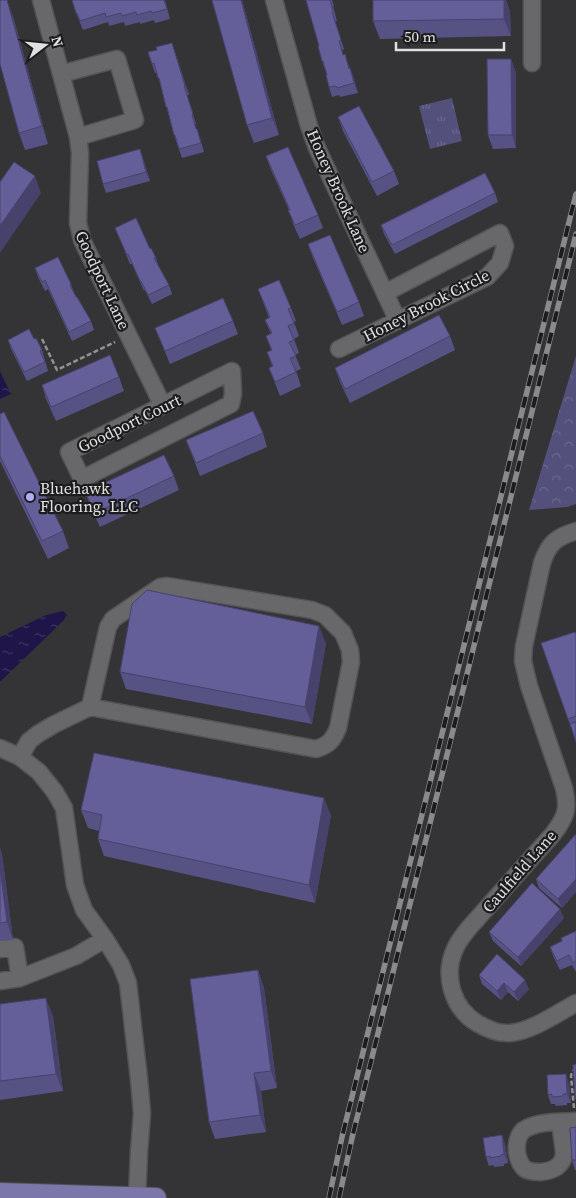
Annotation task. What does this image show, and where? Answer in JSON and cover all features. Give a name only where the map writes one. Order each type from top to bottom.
[{"type":"main road","points":[[0,1193],[143,1198]]},
{"type":"street","name":"Goodport Lane","points":[[42,0],[78,137],[80,153],[78,223],[82,240],[163,406]]},
{"type":"street","name":"Honey Brook Lane","points":[[274,0],[314,140],[398,321]]},
{"type":"street","points":[[532,0],[532,63]]},
{"type":"street","points":[[61,74],[117,59],[135,120],[78,137]]},
{"type":"street","name":"Honey Brook Circle","points":[[339,349],[487,277],[500,263],[505,246],[500,233],[385,293]]},
{"type":"street","name":"Goodport Court","points":[[232,371],[233,394],[231,404],[82,479],[69,452],[163,406],[232,371]]},
{"type":"street","name":"Caulfield Lane","points":[[576,531],[554,541],[544,555],[523,653],[524,670],[564,788],[567,803],[565,816],[553,834],[459,941],[452,956],[450,973],[452,991],[465,1014],[484,1028],[496,1032],[519,1032],[576,1003]]},
{"type":"street","points":[[20,757],[29,742],[38,734],[90,707],[316,749],[325,746],[334,738],[338,728],[351,662],[350,650],[343,633],[325,615],[312,610],[160,586],[113,619],[108,627],[90,707]]},
{"type":"street","points":[[0,748],[20,757],[39,772],[55,792],[64,808],[74,885],[84,910],[105,939],[128,983],[140,1078],[142,1113],[139,1152],[143,1198]]},
{"type":"street","points":[[0,981],[20,978],[76,956],[105,939]]},
{"type":"street","points":[[0,949],[15,947],[20,978]]},
{"type":"path","points":[[42,340],[57,370],[128,334]]},
{"type":"path","points":[[570,1121],[571,1076],[576,1068]]},
{"type":"green space","points":[[452,98],[462,141],[430,149],[419,106]]},
{"type":"green space","points":[[576,356],[576,504],[567,507],[529,510]]},
{"type":"water","points":[[0,371],[11,394],[0,399]]},
{"type":"water","points":[[63,611],[67,615],[63,621],[0,682],[0,637],[46,615]]},
{"type":"building","points":[[7,0],[42,126],[19,133],[0,64],[0,1]]},
{"type":"building","points":[[72,0],[164,0],[167,9],[137,15],[136,12],[122,16],[121,13],[106,17],[105,13],[80,21]]},
{"type":"building","points":[[212,0],[241,0],[272,118],[247,125]]},
{"type":"building","points":[[306,0],[330,0],[341,40],[339,41],[343,55],[345,54],[354,83],[337,88],[336,86],[329,87]]},
{"type":"building","points":[[373,0],[504,0],[504,19],[373,21]]},
{"type":"building","points":[[172,43],[201,143],[179,149],[159,78],[148,52],[157,50],[156,47]]},
{"type":"building","points":[[487,59],[511,59],[512,135],[488,135]]},
{"type":"building","points":[[359,106],[394,171],[372,182],[338,117]]},
{"type":"building","points":[[288,147],[318,215],[295,225],[266,156]]},
{"type":"building","points":[[140,149],[146,172],[103,184],[97,161]]},
{"type":"building","points":[[14,162],[35,176],[0,226],[0,182]]},
{"type":"building","points":[[485,173],[495,193],[392,245],[381,225]]},
{"type":"building","points":[[136,218],[156,258],[154,258],[169,285],[148,295],[115,228]]},
{"type":"building","points":[[330,235],[359,302],[337,312],[308,244]]},
{"type":"building","points":[[58,257],[76,297],[91,321],[69,332],[45,280],[42,282],[35,268]]},
{"type":"building","points":[[279,280],[291,308],[288,309],[294,323],[288,326],[294,340],[289,342],[296,356],[290,358],[296,372],[275,382],[269,368],[273,366],[267,352],[272,350],[266,336],[272,333],[265,320],[270,317],[258,289]]},
{"type":"building","points":[[223,298],[233,321],[165,351],[155,328]]},
{"type":"building","points":[[439,315],[450,336],[345,389],[335,368]]},
{"type":"building","points":[[29,329],[42,350],[40,351],[45,362],[24,372],[8,340]]},
{"type":"building","points":[[110,355],[119,377],[51,407],[42,385]]},
{"type":"building","points":[[253,411],[263,433],[196,463],[186,440]]},
{"type":"building","points":[[4,412],[63,531],[42,541],[0,456],[0,414]]},
{"type":"building","points":[[164,455],[174,476],[95,513],[85,492]]},
{"type":"building","points":[[147,590],[319,626],[305,707],[120,672],[132,604]]},
{"type":"building","points":[[575,632],[576,716],[568,719],[541,643]]},
{"type":"building","points":[[576,722],[576,742],[570,724]]},
{"type":"building","points":[[94,753],[324,798],[309,885],[98,839],[102,815],[81,810]]},
{"type":"building","points":[[576,834],[576,879],[558,899],[536,879]]},
{"type":"building","points":[[0,868],[7,922],[0,923]]},
{"type":"building","points":[[532,883],[560,909],[518,957],[489,932]]},
{"type":"building","points":[[576,931],[576,961],[573,963],[569,955],[557,961],[550,947],[562,941],[561,938]]},
{"type":"building","points":[[497,954],[525,980],[514,992],[504,983],[497,991],[479,975]]},
{"type":"building","points":[[258,970],[271,1071],[254,1073],[260,1115],[209,1122],[190,979]]},
{"type":"building","points":[[46,998],[56,1074],[0,1081],[0,1004]]},
{"type":"building","points":[[576,1064],[576,1098],[575,1098],[573,1065]]},
{"type":"building","points":[[566,1074],[567,1094],[552,1097],[552,1094],[548,1095],[547,1075]]},
{"type":"building","points":[[576,1127],[576,1160],[572,1160],[570,1128]]},
{"type":"building","points":[[502,1135],[504,1154],[490,1158],[490,1156],[486,1157],[483,1138]]},
{"type":"railway","points":[[329,1198],[342,1137],[576,194]]},
{"type":"railway","points":[[339,1198],[352,1138],[576,234]]},
{"type":"place","name":"Bluehawk Flooring, LLC","points":[[30,497]]}]
